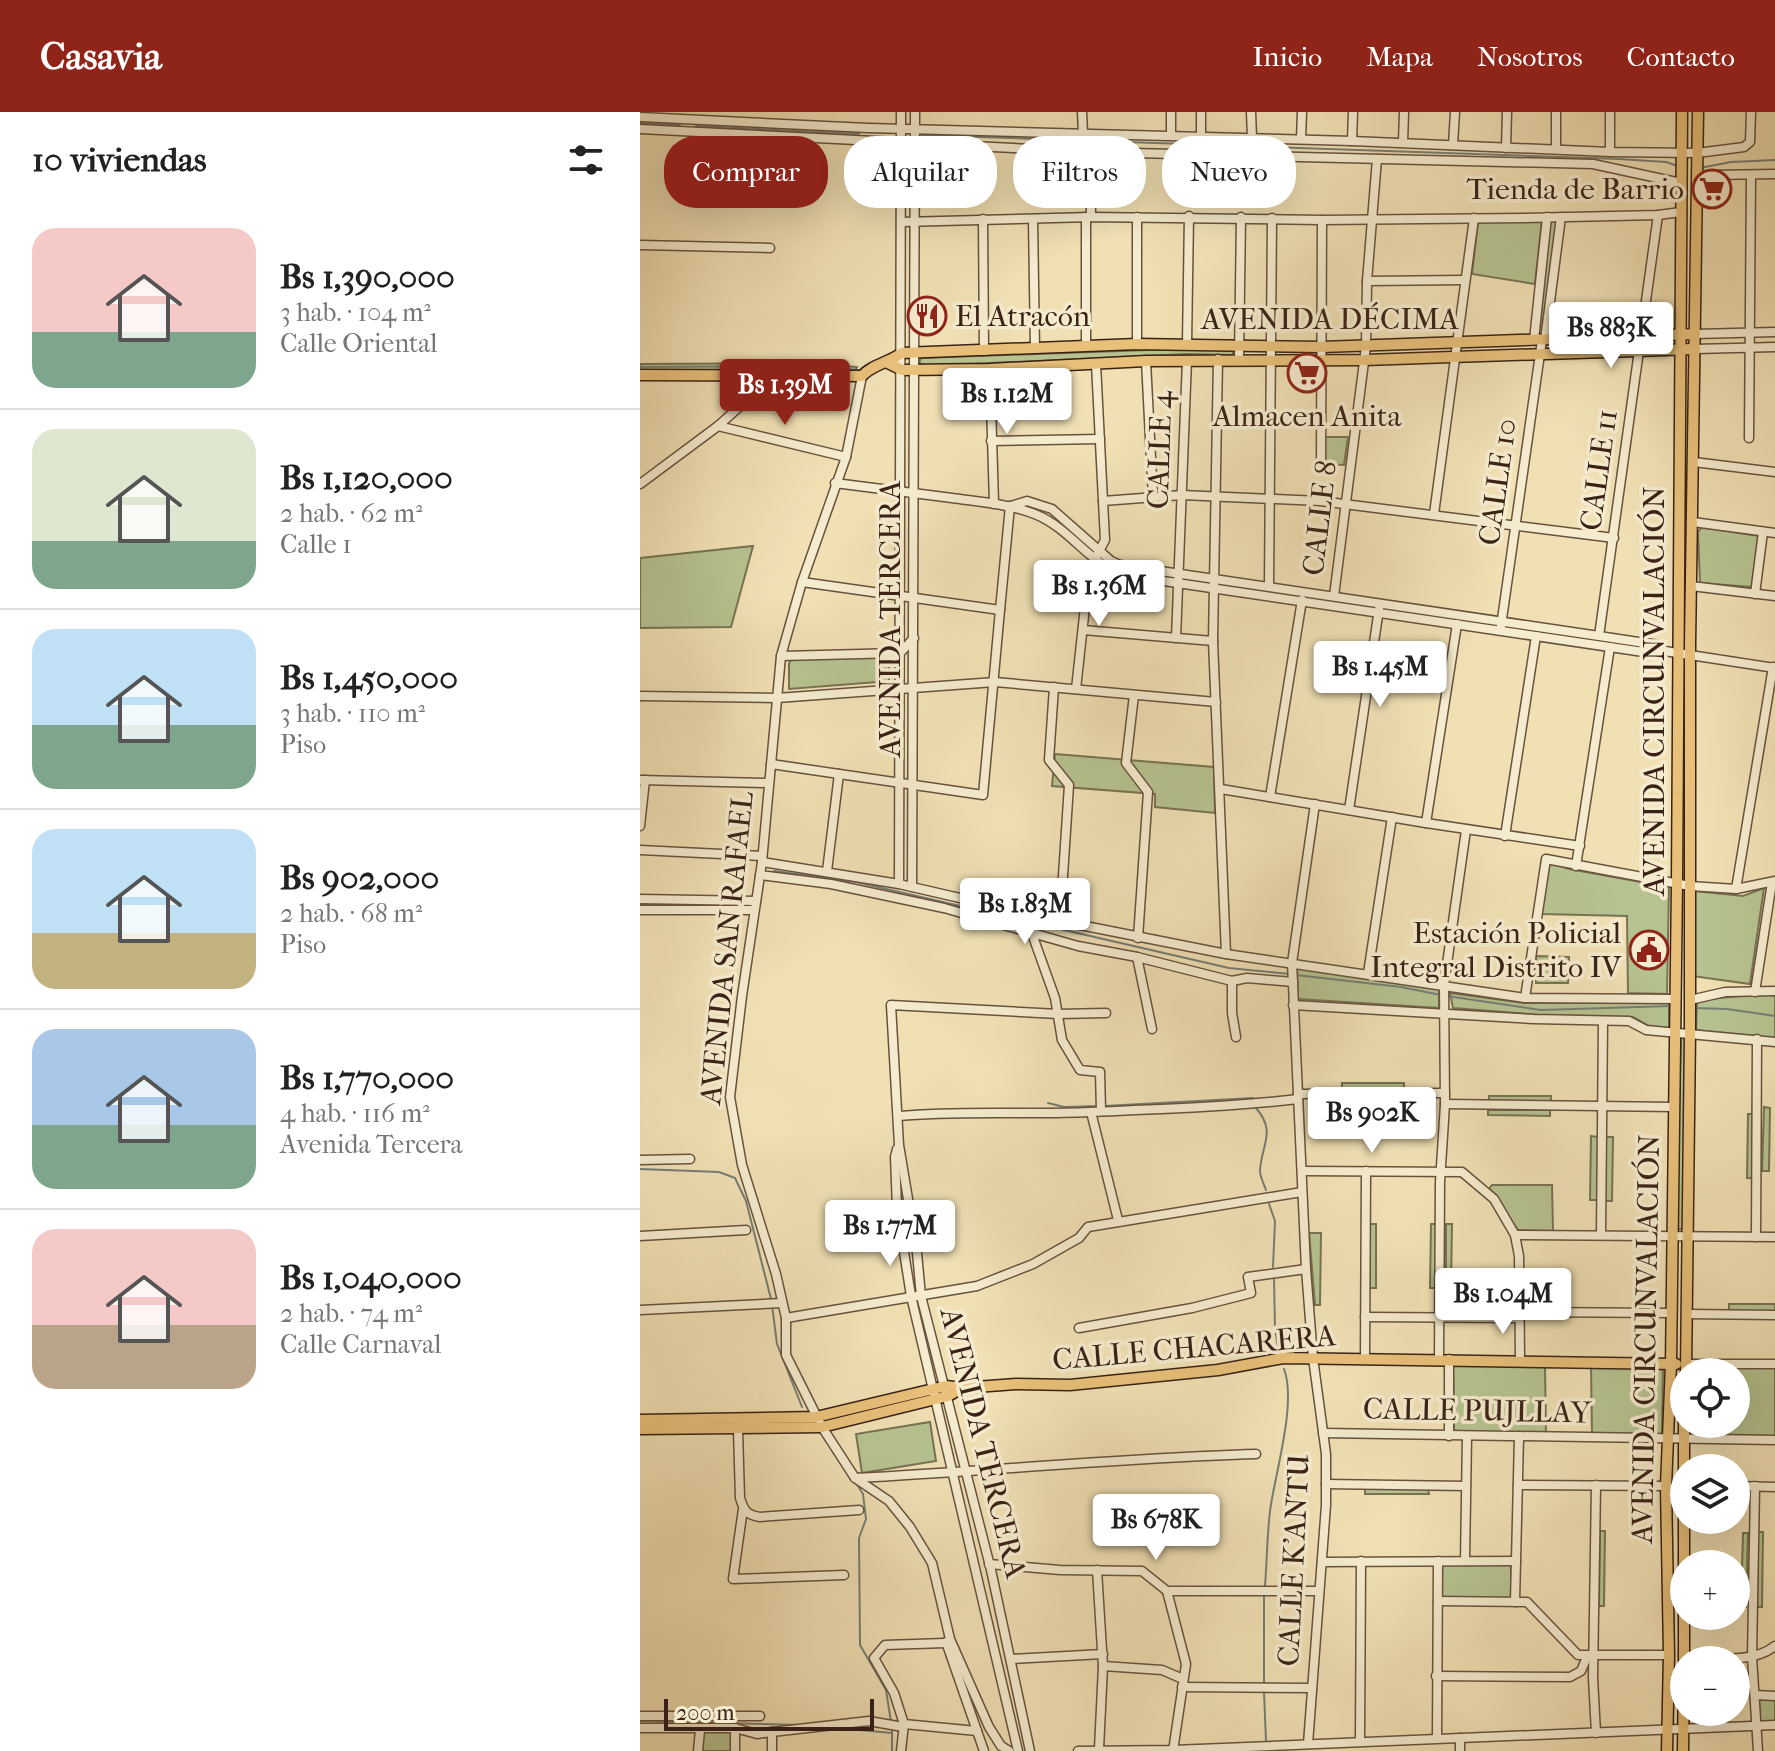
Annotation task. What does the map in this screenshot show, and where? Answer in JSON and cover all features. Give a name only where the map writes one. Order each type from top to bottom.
[{"type":"main road","name":"AVENIDA CIRCUNVALACIÓN","points":[[1671,1358],[1682,112]]},
{"type":"main road","name":"AVENIDA CIRCUNVALACIÓN","points":[[1686,1358],[1690,654],[1698,112]]},
{"type":"main road","name":"AVENIDA DÉCIMA","points":[[888,363],[902,370],[914,370],[1146,361],[1270,360],[1366,346],[1695,334]]},
{"type":"main road","name":"AVENIDA DÉCIMA","points":[[902,353],[1187,344],[1270,346],[1364,360],[1695,349]]},
{"type":"main road","points":[[640,375],[862,376],[868,369],[888,363],[902,353]]},
{"type":"main road","name":"CALLE CHACARERA","points":[[941,1393],[1001,1384],[1070,1385],[1218,1370],[1283,1358],[1670,1364]]},
{"type":"main road","name":"AVENIDA CIRCUNVALACIÓN","points":[[1667,1751],[1666,1439],[1670,1379]]},
{"type":"main road","points":[[640,1429],[738,1430],[819,1422],[941,1393]]},
{"type":"main road","points":[[640,1420],[819,1422]]},
{"type":"main road","name":"AVENIDA CIRCUNVALACIÓN","points":[[1683,1440],[1683,1454]]},
{"type":"main road","name":"AVENIDA CIRCUNVALACIÓN","points":[[1683,1534],[1684,1646]]},
{"type":"main road","points":[[1683,1728],[1683,1751]]},
{"type":"street","name":"AVENIDA TERCERA","points":[[901,112],[901,136]]},
{"type":"street","name":"AVENIDA TERCERA","points":[[915,112],[915,136]]},
{"type":"street","points":[[1082,112],[1083,133]]},
{"type":"street","points":[[1171,112],[1171,135]]},
{"type":"street","points":[[640,117],[688,116],[901,129],[1201,136],[1201,112]]},
{"type":"street","points":[[1251,112],[1252,136]]},
{"type":"street","points":[[1301,139],[1302,112]]},
{"type":"street","points":[[1352,141],[1353,112]]},
{"type":"street","points":[[1403,142],[1404,112]]},
{"type":"street","points":[[1453,145],[1455,112]]},
{"type":"street","points":[[1506,148],[1507,112]]},
{"type":"street","points":[[1556,112],[1556,149]]},
{"type":"street","points":[[1610,112],[1610,152]]},
{"type":"street","points":[[1296,139],[1697,158],[1744,147],[1750,142],[1751,112]]},
{"type":"street","points":[[687,132],[688,116]]},
{"type":"street","points":[[640,129],[844,139]]},
{"type":"street","points":[[1146,153],[1593,164],[1681,180]]},
{"type":"street","name":"CALLE 8","points":[[1334,596],[1366,346],[1367,281],[1377,159]]},
{"type":"street","points":[[1697,180],[1711,175],[1775,174]]},
{"type":"street","points":[[1749,438],[1751,175]]},
{"type":"street","name":"AVENIDA TERCERA","points":[[899,884],[902,208]]},
{"type":"street","name":"AVENIDA TERCERA","points":[[912,887],[914,208]]},
{"type":"street","points":[[1086,346],[1088,208]]},
{"type":"street","points":[[902,222],[1189,216],[1322,220],[1561,217],[1681,212]]},
{"type":"street","name":"CALLE 11","points":[[1599,636],[1658,215]]},
{"type":"street","points":[[1187,344],[1189,216]]},
{"type":"street","points":[[1137,217],[1137,344]]},
{"type":"street","points":[[1239,360],[1241,217]]},
{"type":"street","name":"CALLE 10","points":[[1501,626],[1541,355],[1547,217]]},
{"type":"street","name":"CALLE 10","points":[[1541,340],[1561,217]]},
{"type":"street","points":[[1269,586],[1272,218]]},
{"type":"street","points":[[1434,514],[1474,218]]},
{"type":"street","points":[[983,219],[984,351]]},
{"type":"street","points":[[1033,219],[1035,349]]},
{"type":"street","points":[[1321,465],[1322,220]]},
{"type":"street","points":[[640,245],[770,248]]},
{"type":"street","points":[[1367,281],[1465,280]]},
{"type":"street","name":"AVENIDA DÉCIMA","points":[[1695,334],[1775,332]]},
{"type":"street","name":"AVENIDA DÉCIMA","points":[[1695,349],[1775,347]]},
{"type":"street","points":[[1218,359],[1213,641],[1226,954]]},
{"type":"street","name":"CALLE 4","points":[[1176,638],[1187,360]]},
{"type":"street","points":[[1146,361],[1153,497]]},
{"type":"street","points":[[1076,689],[1089,570],[1105,540],[1096,364]]},
{"type":"street","points":[[990,369],[994,504]]},
{"type":"street","points":[[640,484],[718,426],[767,382],[768,375]]},
{"type":"street","name":"AVENIDA SAN RAFAEL","points":[[862,376],[846,457],[802,582],[781,656],[762,859],[730,1097],[742,1165],[786,1318],[786,1355],[819,1422],[855,1478],[889,1501],[910,1527],[932,1563],[948,1641],[989,1727],[1001,1746],[1009,1751]]},
{"type":"street","points":[[718,426],[846,457]]},
{"type":"street","points":[[991,441],[1100,439]]},
{"type":"street","points":[[1694,462],[1775,472]]},
{"type":"street","points":[[835,483],[915,491],[1010,506],[1053,523],[1110,571],[1123,575],[1215,579],[1269,586],[1334,596],[1457,624],[1501,626],[1536,636],[1774,667],[1736,889]]},
{"type":"street","points":[[1103,501],[1182,495],[1320,501],[1614,538]]},
{"type":"street","points":[[1010,506],[1027,501],[1052,509],[1120,565],[1213,590],[1380,607],[1501,626],[1599,636],[1658,645],[1665,651]]},
{"type":"street","points":[[771,764],[983,795],[1010,506]]},
{"type":"street","points":[[1693,522],[1775,533]]},
{"type":"street","points":[[1755,594],[1763,532]]},
{"type":"street","points":[[802,582],[1000,610]]},
{"type":"street","points":[[1691,586],[1775,596]]},
{"type":"street","points":[[1270,797],[1302,600]]},
{"type":"street","points":[[1349,810],[1380,607]]},
{"type":"street","points":[[1426,823],[1457,624]]},
{"type":"street","points":[[1083,630],[1213,641]]},
{"type":"street","points":[[1505,836],[1536,636]]},
{"type":"street","points":[[781,656],[900,653],[914,637]]},
{"type":"street","points":[[1576,866],[1610,647]]},
{"type":"street","points":[[640,696],[777,698],[995,682],[1216,702]]},
{"type":"street","points":[[1054,687],[1049,760],[1069,785],[1060,921]]},
{"type":"street","points":[[1134,695],[1126,763],[1148,792],[1138,938]]},
{"type":"street","points":[[827,871],[839,774]]},
{"type":"street","points":[[640,826],[643,780],[768,783]]},
{"type":"street","points":[[1221,789],[1580,846]]},
{"type":"street","name":"CALLE K'ANTU","points":[[1308,1744],[1326,1484],[1306,1269],[1292,974],[1315,804]]},
{"type":"street","points":[[1368,973],[1392,817]]},
{"type":"street","points":[[1449,1436],[1440,1317],[1445,1104],[1444,985],[1466,830]]},
{"type":"street","points":[[640,850],[762,859],[899,884],[1138,938],[1226,954],[1292,974]]},
{"type":"street","points":[[1525,998],[1546,859],[1690,886],[1736,889],[1773,882],[1755,992]]},
{"type":"street","points":[[760,875],[831,884],[944,908],[1078,946],[1232,981],[1292,974],[1368,973],[1525,998],[1675,1005]]},
{"type":"street","points":[[640,899],[755,906]]},
{"type":"street","points":[[640,910],[755,906]]},
{"type":"street","points":[[1031,931],[1055,998],[1062,1040],[1080,1070],[1100,1072],[1101,1111]]},
{"type":"street","points":[[1137,957],[1152,1029]]},
{"type":"street","points":[[1232,981],[1236,1037]]},
{"type":"street","points":[[1690,1005],[1725,992],[1775,991]]},
{"type":"street","name":"AVENIDA TERCERA","points":[[1030,1751],[967,1472],[941,1393],[916,1296],[917,1253],[899,1145],[891,1005],[1058,1014]]},
{"type":"street","points":[[1293,1005],[1629,1021],[1646,1030],[1775,1042]]},
{"type":"street","points":[[1058,1014],[1106,1013]]},
{"type":"street","points":[[1601,1235],[1603,1021]]},
{"type":"street","points":[[1756,1237],[1757,1039]]},
{"type":"street","points":[[899,1116],[1091,1112],[1242,1105],[1298,1096],[1445,1093]]},
{"type":"street","points":[[1445,1104],[1673,1107]]},
{"type":"street","points":[[1091,1112],[1118,1220]]},
{"type":"street","points":[[640,1160],[690,1159]]},
{"type":"street","points":[[1302,1171],[1462,1172],[1494,1199],[1515,1235],[1519,1256],[1520,1360]]},
{"type":"street","points":[[1365,1359],[1366,1171]]},
{"type":"street","points":[[786,1318],[977,1286],[1033,1264],[1079,1238],[1088,1227],[1302,1192]]},
{"type":"street","points":[[640,1236],[746,1230]]},
{"type":"street","points":[[1515,1235],[1775,1237]]},
{"type":"street","points":[[1079,1328],[1192,1308],[1251,1293],[1248,1277],[1306,1269]]},
{"type":"street","points":[[640,1310],[782,1303]]},
{"type":"street","points":[[1365,1317],[1671,1313]]},
{"type":"street","points":[[1687,1314],[1775,1315]]},
{"type":"street","points":[[1750,1365],[1775,1364]]},
{"type":"street","name":"AVENIDA TERCERA","points":[[941,1393],[952,1473],[1018,1751]]},
{"type":"street","points":[[738,1430],[743,1509],[733,1579],[844,1575]]},
{"type":"street","name":"CALLE PUJLLAY","points":[[1323,1433],[1775,1440]]},
{"type":"street","points":[[1465,1561],[1467,1436]]},
{"type":"street","points":[[1515,1602],[1519,1436]]},
{"type":"street","points":[[855,1478],[1162,1456],[1256,1454]]},
{"type":"street","points":[[1326,1484],[1466,1486]]},
{"type":"street","points":[[1518,1485],[1666,1486]]},
{"type":"street","points":[[1596,1485],[1591,1656],[1596,1733]]},
{"type":"street","points":[[1750,1486],[1775,1487]]},
{"type":"street","points":[[1755,1486],[1752,1657],[1758,1751]]},
{"type":"street","points":[[743,1509],[749,1515],[760,1517],[859,1510]]},
{"type":"street","points":[[1360,1740],[1361,1561]]},
{"type":"street","points":[[1437,1738],[1438,1561]]},
{"type":"street","points":[[1322,1562],[1516,1561]]},
{"type":"street","points":[[989,1564],[1142,1571],[1167,1591],[1186,1664],[1173,1750]]},
{"type":"street","points":[[1097,1570],[1103,1654],[1099,1749]]},
{"type":"street","points":[[1167,1591],[1319,1591]]},
{"type":"street","points":[[1438,1601],[1527,1602],[1578,1655],[1669,1655]]},
{"type":"street","points":[[901,1751],[894,1693],[874,1658],[885,1645],[948,1641],[984,1751]]},
{"type":"street","points":[[1752,1657],[1766,1653],[1775,1646]]},
{"type":"street","points":[[1011,1659],[1103,1654]]},
{"type":"street","points":[[1436,1676],[1570,1677],[1581,1671],[1591,1656]]},
{"type":"street","points":[[1103,1666],[1162,1670],[1183,1683],[1312,1688]]},
{"type":"street","points":[[1755,1695],[1775,1696]]},
{"type":"street","points":[[640,1716],[760,1716]]},
{"type":"street","points":[[640,1728],[735,1728],[757,1734],[869,1721],[977,1731]]},
{"type":"street","points":[[1078,1751],[1308,1744],[1343,1746],[1360,1740],[1775,1725]]},
{"type":"street","points":[[735,1728],[735,1751]]},
{"type":"street","points":[[698,1751],[700,1730]]},
{"type":"street","points":[[772,1732],[772,1751]]},
{"type":"street","points":[[1460,1738],[1460,1751]]},
{"type":"green space","points":[[1542,220],[1535,284],[1472,274],[1478,222]]},
{"type":"green space","points":[[1550,220],[1557,220],[1544,334],[1539,334]]},
{"type":"green space","points":[[1233,349],[1233,355],[1187,354],[927,366],[919,363],[921,358]]},
{"type":"green space","points":[[809,363],[857,367],[855,371],[640,370],[640,364]]},
{"type":"green space","points":[[1324,437],[1348,437],[1344,465],[1324,464]]},
{"type":"green space","points":[[1702,527],[1759,536],[1752,587],[1700,583],[1698,532]]},
{"type":"green space","points":[[753,546],[731,627],[640,628],[640,558]]},
{"type":"green space","points":[[889,652],[889,681],[789,689],[792,655]]},
{"type":"green space","points":[[1055,754],[1214,767],[1215,813],[1155,807],[1155,794],[1052,786]]},
{"type":"green space","points":[[1545,861],[1569,869],[1669,887],[1667,994],[1628,993],[1627,916],[1541,914]]},
{"type":"green space","points":[[1764,888],[1750,984],[1692,976],[1694,891],[1743,896]]},
{"type":"green space","points":[[1536,956],[1569,957],[1568,983],[1536,983]]},
{"type":"green space","points":[[1297,967],[1439,988],[1439,1008],[1298,999]]},
{"type":"green space","points":[[1450,993],[1524,1003],[1669,1003],[1669,1029],[1649,1026],[1633,1017],[1540,1015],[1453,1008]]},
{"type":"green space","points":[[1764,994],[1775,996],[1775,1038],[1696,1030],[1697,1000]]},
{"type":"green space","points":[[1681,1037],[1686,1039],[1685,1229],[1676,1229]]},
{"type":"green space","points":[[1342,1083],[1404,1083],[1404,1089],[1342,1089]]},
{"type":"green space","points":[[1489,1096],[1551,1096],[1551,1102],[1489,1102]]},
{"type":"green space","points":[[1342,1097],[1404,1097],[1404,1103],[1342,1102]]},
{"type":"green space","points":[[1764,1107],[1770,1108],[1769,1171],[1762,1171]]},
{"type":"green space","points":[[1488,1110],[1550,1110],[1550,1116],[1488,1115]]},
{"type":"green space","points":[[1748,1114],[1755,1114],[1753,1178],[1747,1178]]},
{"type":"green space","points":[[1591,1136],[1598,1137],[1597,1200],[1590,1200]]},
{"type":"green space","points":[[1606,1137],[1613,1137],[1612,1201],[1605,1201]]},
{"type":"green space","points":[[1492,1185],[1552,1185],[1553,1231],[1518,1230],[1489,1189]]},
{"type":"green space","points":[[1370,1224],[1376,1224],[1376,1288],[1370,1288]]},
{"type":"green space","points":[[1431,1224],[1437,1224],[1436,1288],[1430,1288]]},
{"type":"green space","points":[[1446,1224],[1452,1224],[1451,1287],[1446,1287]]},
{"type":"green space","points":[[1309,1233],[1321,1233],[1320,1305],[1315,1305]]},
{"type":"green space","points":[[1729,1304],[1775,1304],[1775,1311],[1729,1311]]},
{"type":"green space","points":[[1453,1364],[1545,1365],[1546,1433],[1454,1432]]},
{"type":"green space","points":[[1591,1366],[1663,1367],[1662,1435],[1592,1434]]},
{"type":"green space","points":[[1750,1366],[1775,1366],[1775,1436],[1750,1436]]},
{"type":"green space","points":[[930,1422],[936,1461],[862,1473],[856,1434]]},
{"type":"green space","points":[[1365,1488],[1428,1489],[1429,1494],[1365,1494]]},
{"type":"green space","points":[[1600,1531],[1605,1531],[1604,1606],[1599,1606]]},
{"type":"green space","points":[[1758,1532],[1763,1532],[1762,1607],[1757,1607]]},
{"type":"green space","points":[[1743,1534],[1748,1534],[1748,1550],[1743,1550]]},
{"type":"green space","points":[[1440,1564],[1511,1565],[1511,1599],[1440,1598]]},
{"type":"green space","points":[[1759,1700],[1775,1700],[1775,1722],[1760,1722]]},
{"type":"green space","points":[[703,1731],[731,1731],[731,1751],[702,1751]]},
{"type":"waterway","points":[[640,123],[680,125]]},
{"type":"waterway","points":[[696,126],[859,134]]},
{"type":"waterway","points":[[921,135],[1619,159],[1666,162],[1678,166]]},
{"type":"waterway","points":[[1700,168],[1731,162],[1775,160]]},
{"type":"waterway","points":[[640,367],[789,366],[858,370]]},
{"type":"waterway","points":[[774,871],[856,882],[1229,968],[1290,974]]},
{"type":"waterway","points":[[640,905],[745,905]]},
{"type":"waterway","points":[[1296,975],[1401,987],[1441,995]]},
{"type":"waterway","points":[[1447,996],[1541,1010],[1671,1006]]},
{"type":"waterway","points":[[1694,1008],[1775,1016]]},
{"type":"waterway","points":[[1104,1106],[1253,1098],[1254,1102]]},
{"type":"waterway","points":[[1048,1103],[1064,1107],[1097,1106]]},
{"type":"waterway","points":[[1256,1108],[1266,1124],[1267,1132],[1260,1171],[1266,1190]]},
{"type":"waterway","points":[[640,1169],[719,1172],[735,1178],[746,1201],[771,1299]]},
{"type":"waterway","points":[[1269,1204],[1275,1221],[1273,1267]]},
{"type":"waterway","points":[[1274,1278],[1275,1329],[1279,1352]]},
{"type":"waterway","points":[[772,1305],[777,1344],[802,1407]]},
{"type":"waterway","points":[[1265,1586],[1270,1511],[1287,1419],[1284,1369]]},
{"type":"waterway","points":[[856,1483],[863,1494],[866,1519],[859,1538],[860,1645],[886,1690],[891,1722]]},
{"type":"waterway","points":[[1264,1592],[1264,1686]]},
{"type":"waterway","points":[[1264,1692],[1266,1742]]},
{"type":"waterway","points":[[640,1721],[800,1725]]},
{"type":"waterway","points":[[838,1728],[892,1733]]},
{"type":"waterway","points":[[892,1728],[892,1751]]},
{"type":"place","name":"Tienda de Barrio","points":[[1712,189]]},
{"type":"place","name":"El Atracón","points":[[927,316]]},
{"type":"place","name":"Almacen Anita","points":[[1307,373]]},
{"type":"place","name":"Estación Policial Integral Distrito IV","points":[[1649,950]]}]
